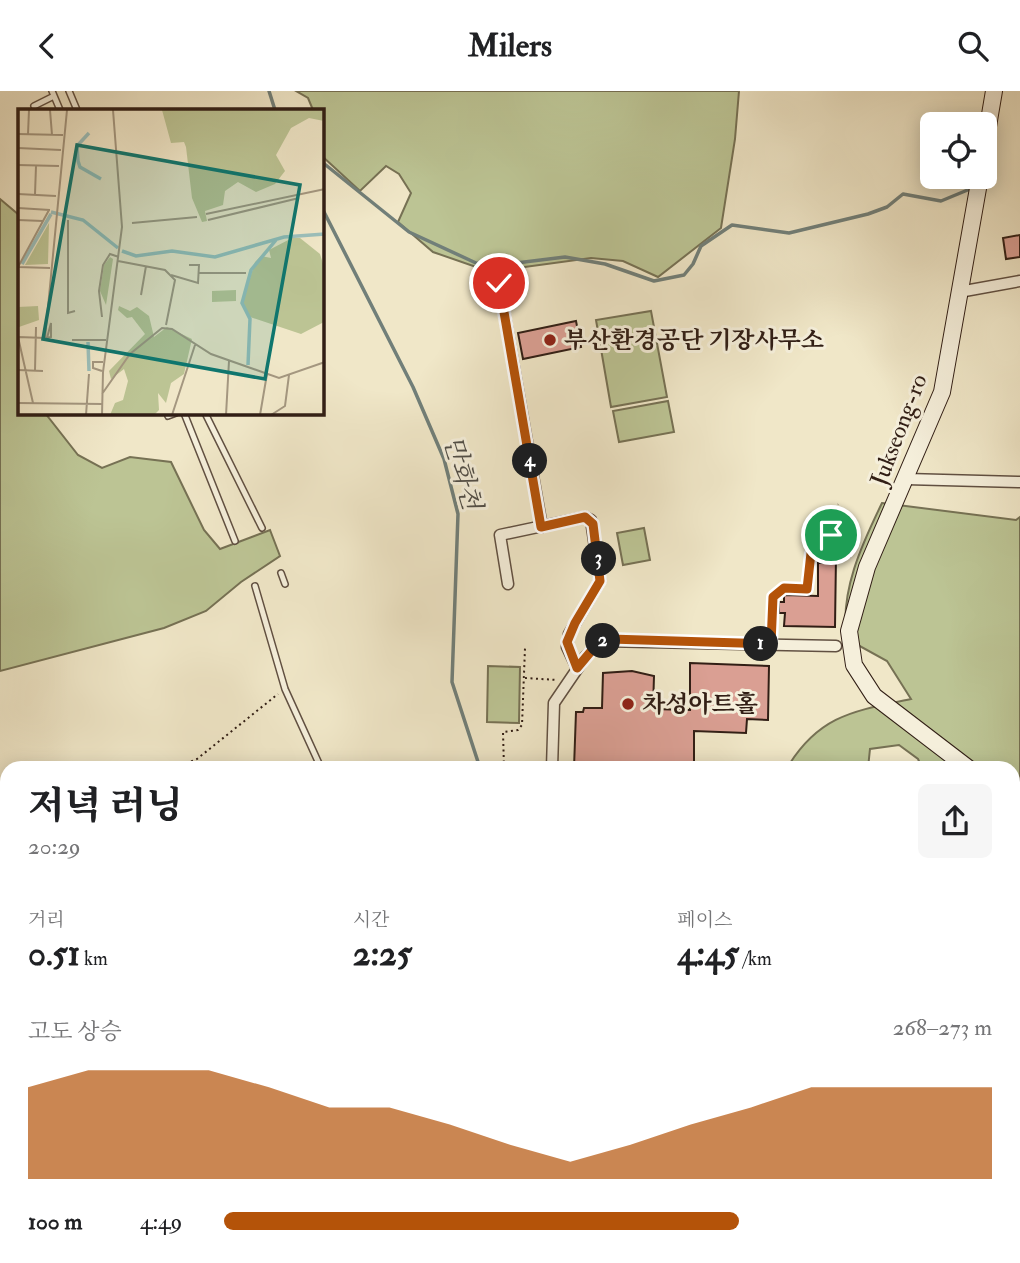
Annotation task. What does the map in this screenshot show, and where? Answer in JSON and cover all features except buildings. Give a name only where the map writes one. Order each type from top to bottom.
[{"type":"main road","points":[[990,112],[994,91]]},
{"type":"main road","name":"Jukseong-ro","points":[[959,761],[874,696],[854,666],[850,647],[852,611],[867,567],[906,479],[933,406],[942,392],[977,189]]},
{"type":"street","points":[[959,292],[1020,281]]},
{"type":"street","points":[[499,283],[541,527]]},
{"type":"street","points":[[906,479],[1020,482]]},
{"type":"street","points":[[508,584],[500,535],[585,517],[593,524],[600,581],[569,634],[567,647],[577,668]]},
{"type":"street","points":[[552,761],[554,703],[577,668],[598,643],[610,639],[836,646]]},
{"type":"lane","points":[[69,91],[77,109]]},
{"type":"lane","points":[[34,106],[53,94]]},
{"type":"lane","points":[[185,415],[235,541]]},
{"type":"lane","points":[[206,415],[262,528]]},
{"type":"lane","points":[[281,573],[285,583]]},
{"type":"lane","points":[[255,586],[285,689],[318,761]]},
{"type":"path","points":[[771,644],[773,597],[784,588],[807,589],[811,553],[821,546],[823,539],[831,535],[838,504]]},
{"type":"path","points":[[504,761],[503,732],[518,730],[523,725],[525,648]]},
{"type":"path","points":[[524,678],[555,678],[565,685]]},
{"type":"path","points":[[192,761],[285,689]]},
{"type":"green space","points":[[296,91],[739,91],[735,139],[721,228],[658,277],[623,261],[591,258],[503,270],[479,268],[433,252],[398,222],[411,193],[399,174],[386,166],[360,191],[324,158],[324,109],[313,109],[308,98]]},
{"type":"green space","points":[[0,199],[18,214],[18,415],[47,415],[78,455],[102,468],[130,457],[171,462],[204,530],[220,549],[270,530],[280,556],[241,582],[206,611],[164,628],[0,671]]},
{"type":"green space","points":[[651,311],[667,397],[611,407],[596,320]]},
{"type":"green space","points":[[668,401],[674,432],[619,442],[613,411]]},
{"type":"green space","points":[[882,503],[1016,520],[1020,517],[1020,761],[919,761],[899,745],[870,749],[869,761],[792,761],[812,737],[840,718],[872,707],[911,699],[887,661],[847,639],[845,622],[849,587],[867,535]]},
{"type":"green space","points":[[644,528],[650,560],[623,565],[617,533]]},
{"type":"green space","points":[[488,666],[520,667],[519,723],[487,722]]},
{"type":"waterway","name":"만화천","points":[[269,91],[275,109]]},
{"type":"waterway","points":[[324,164],[409,232],[476,263],[499,265],[565,257],[605,264],[654,281],[684,275],[693,264],[701,246],[732,225],[789,233],[868,214],[887,207],[903,194],[941,201],[970,189]]},
{"type":"waterway","name":"만화천","points":[[324,212],[413,387],[444,459],[458,514],[452,682],[478,761]]},
{"type":"place","name":"부산환경공단 기장사무소","points":[[550,340]]},
{"type":"place","name":"차성아트홀","points":[[628,704]]},
{"type":"route","points":[[499,283],[541,527],[585,517],[590,519],[594,528],[601,568],[600,581],[567,642],[577,668],[598,643],[610,639],[771,644],[773,597],[784,588],[807,589],[811,553],[821,546],[823,539],[831,535]]}]
